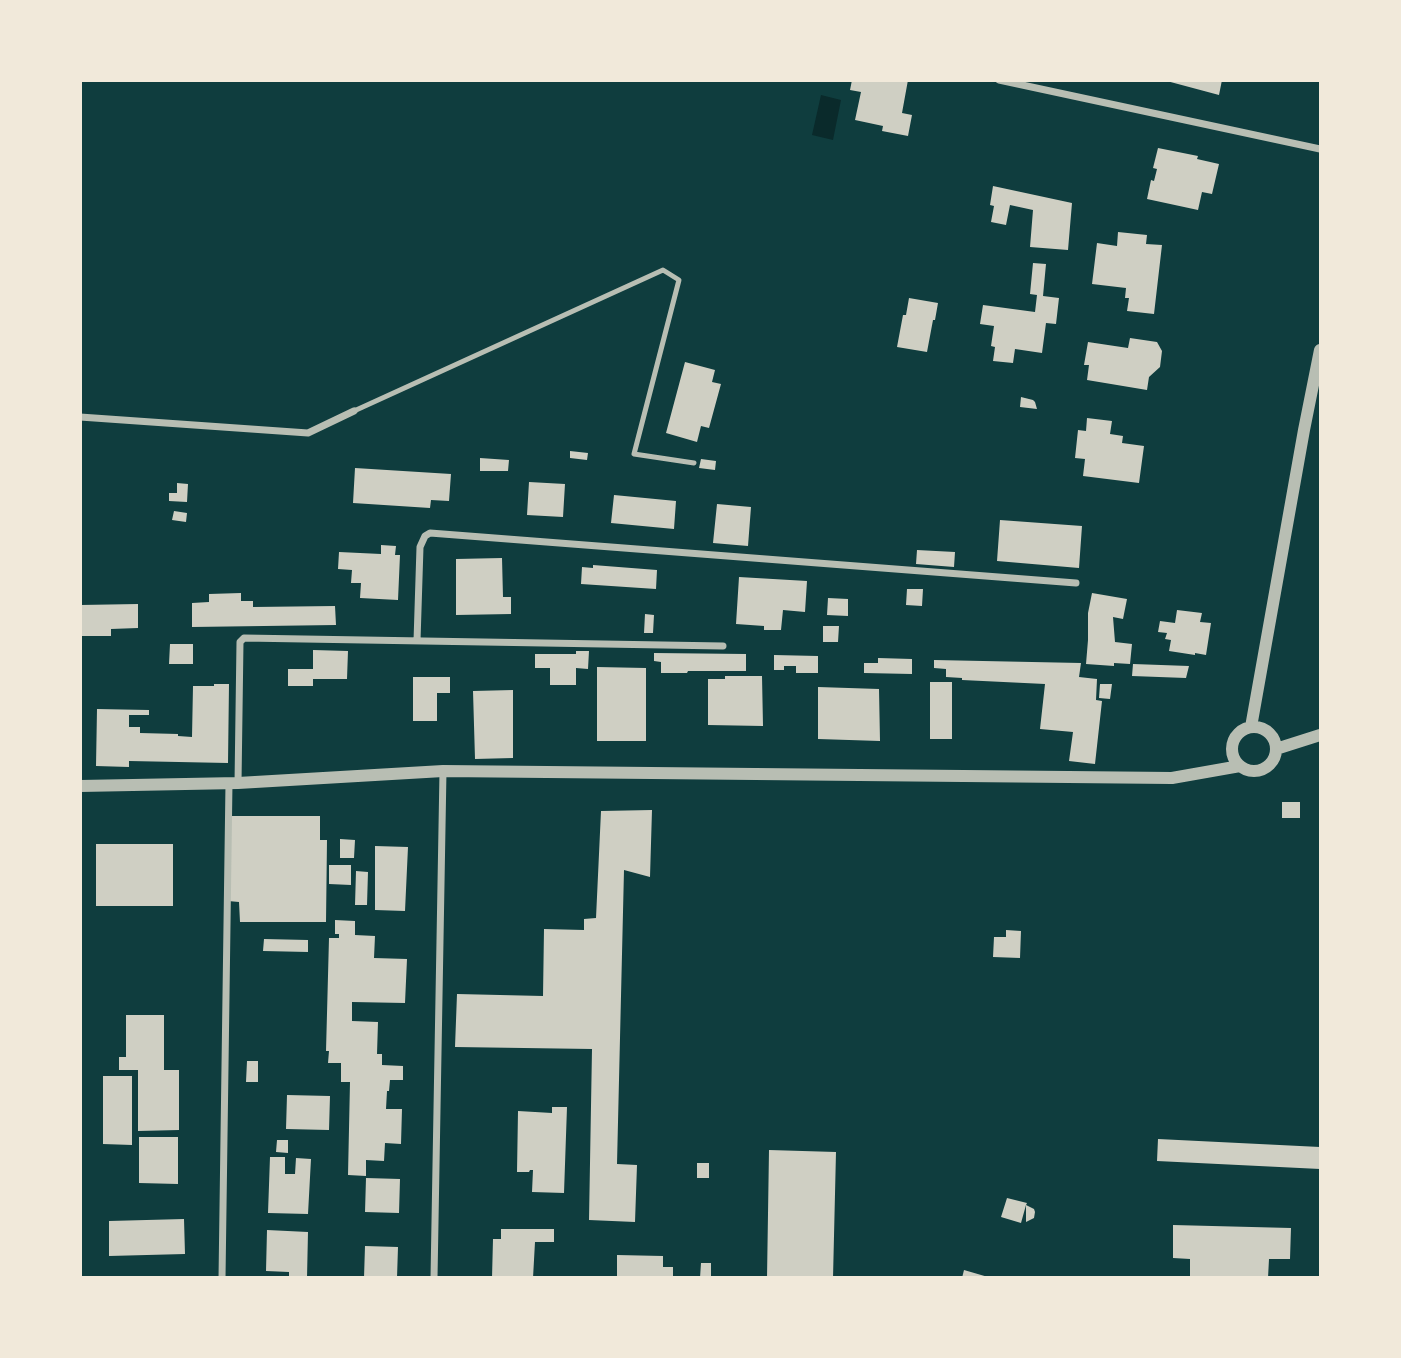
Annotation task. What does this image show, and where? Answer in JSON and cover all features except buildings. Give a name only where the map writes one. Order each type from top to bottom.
[{"type":"street","points":[[999,80],[1321,149]]},
{"type":"street","points":[[1251,727],[1304,430],[1321,350]]},
{"type":"street","points":[[80,416],[308,433],[354,411]]},
{"type":"street","points":[[417,641],[420,547],[425,536],[430,533],[1076,583]]},
{"type":"street","points":[[222,1278],[240,642],[244,639],[723,646]]},
{"type":"street","points":[[80,786],[234,783],[443,771],[1172,778],[1240,766],[1253,771],[1261,770],[1273,761],[1276,749],[1270,734],[1259,727],[1251,727],[1237,735],[1233,742],[1234,758],[1240,766]]},
{"type":"street","points":[[1276,749],[1321,735]]},
{"type":"street","points":[[434,1278],[443,771]]},
{"type":"lane","points":[[354,411],[663,271],[679,280],[634,454],[694,463]]},
{"type":"water","points":[[821,95],[841,100],[833,140],[812,135]]}]
